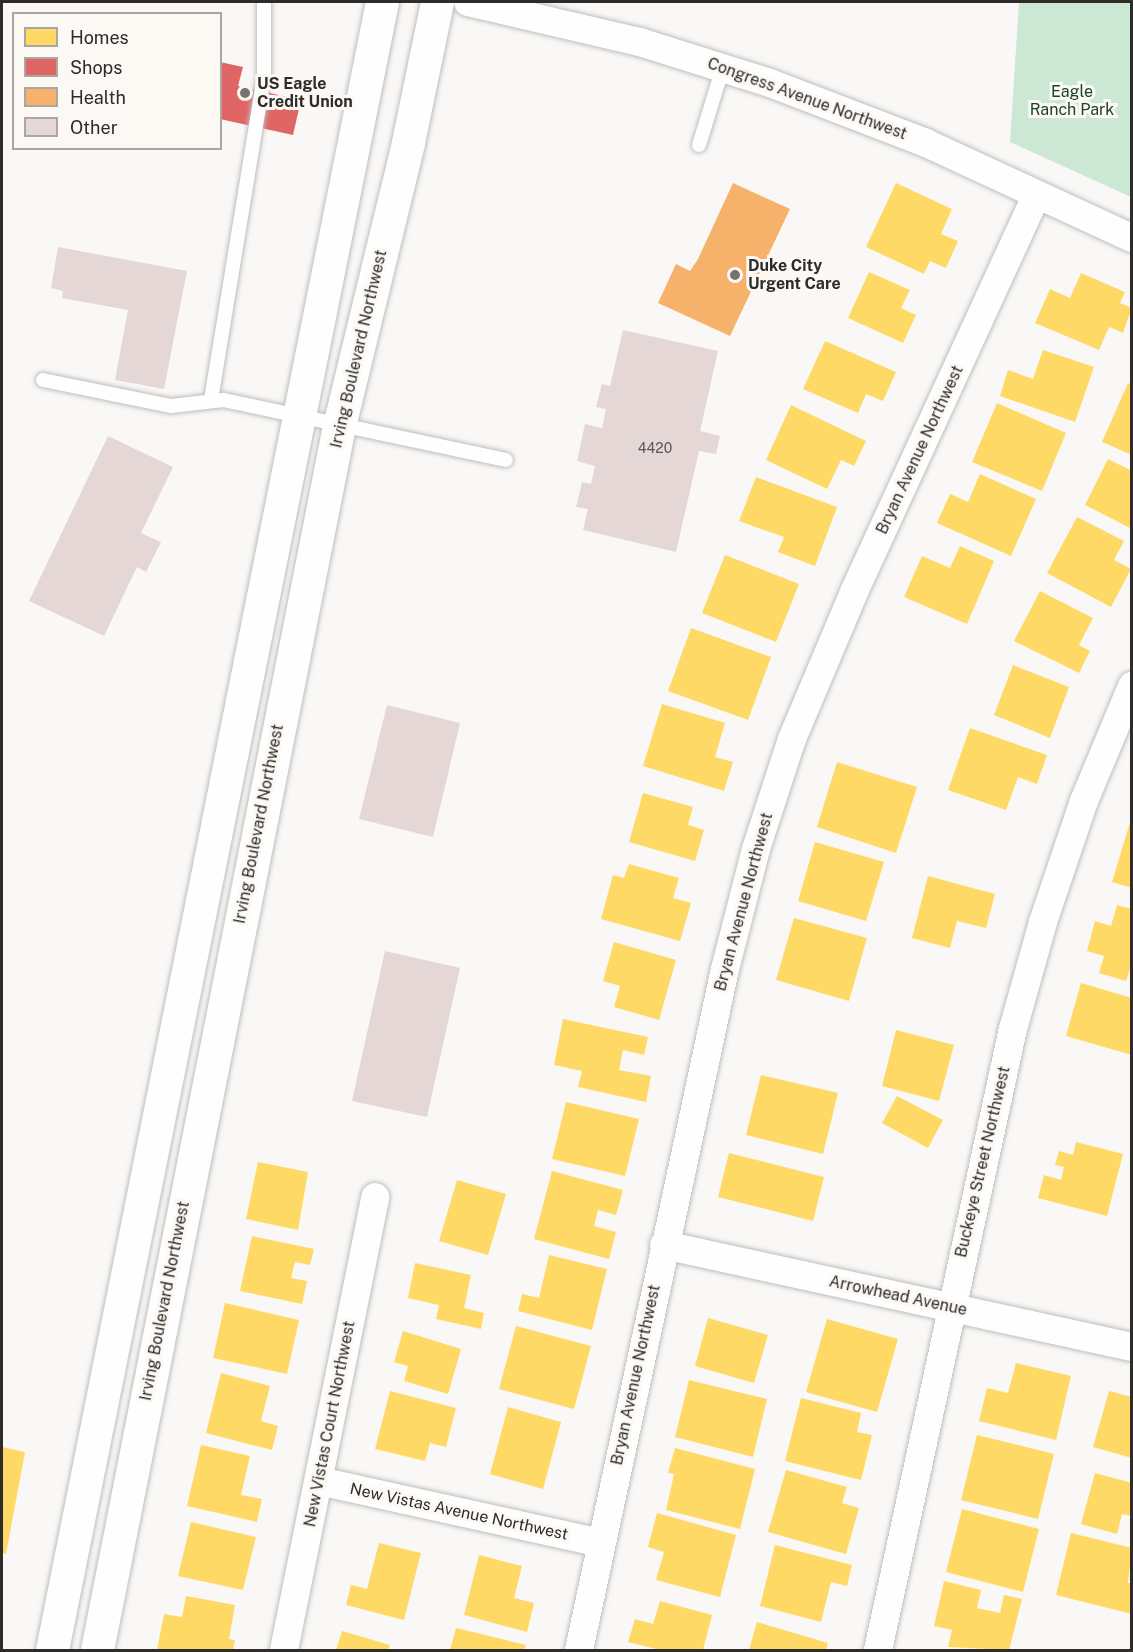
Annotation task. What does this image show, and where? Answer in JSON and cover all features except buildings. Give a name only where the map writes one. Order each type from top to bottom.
[{"type":"street","points":[[52,1650],[382,2]]},
{"type":"street","name":"Irving Boulevard Northwest","points":[[97,1650],[339,426],[406,153],[437,2]]},
{"type":"street","name":"Congress Avenue Northwest","points":[[468,2],[598,31],[723,67],[891,129],[1131,238]]},
{"type":"street","name":"Bryan Avenue Northwest","points":[[579,1650],[664,1245],[725,969],[756,849],[792,739],[859,582],[1037,195]]},
{"type":"street","name":"Buckeye Street Northwest","points":[[878,1650],[1013,1029],[1043,922],[1084,801],[1131,686]]},
{"type":"street","name":"New Vistas Court Northwest","points":[[284,1650],[375,1197]]},
{"type":"street","name":"Arrowhead Avenue","points":[[664,1245],[1131,1347]]},
{"type":"street","name":"New Vistas Avenue Northwest","points":[[319,1481],[600,1543]]},
{"type":"lane","points":[[211,400],[264,76],[264,2]]},
{"type":"lane","points":[[699,145],[723,67]]},
{"type":"lane","points":[[43,380],[171,406],[211,400],[299,414],[339,426],[506,460]]},
{"type":"green space","name":"Eagle Ranch Park","points":[[1019,2],[1131,2],[1131,197],[1010,142]]},
{"type":"place","name":"US Eagle Credit Union","points":[[245,93]]},
{"type":"place","name":"Duke City Urgent Care","points":[[735,275]]}]
